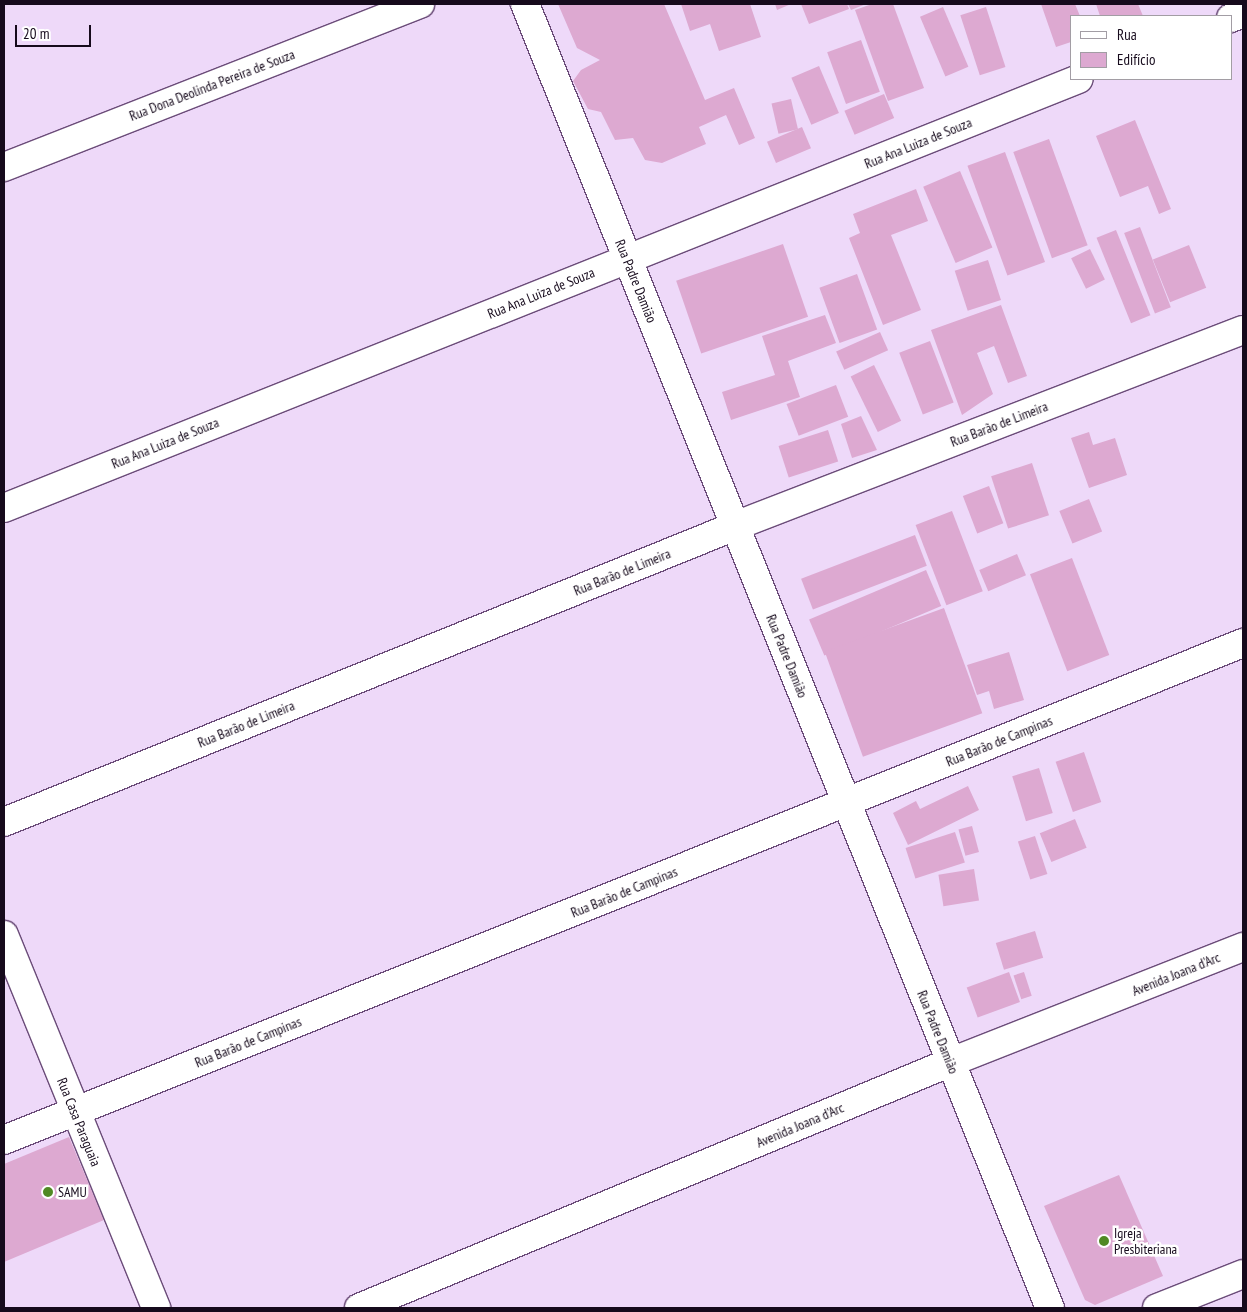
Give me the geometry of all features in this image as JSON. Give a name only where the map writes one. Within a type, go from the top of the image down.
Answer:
[{"type":"street","name":"Rua Dona Deolinda Pereira de Souza","points":[[4,167],[420,4]]},
{"type":"street","name":"Rua Padre Damião","points":[[525,4],[1050,1308]]},
{"type":"street","name":"Rua Ana Luiza de Souza","points":[[4,508],[1076,80]]},
{"type":"street","name":"Rua Barão de Limeira","points":[[4,822],[735,526],[1243,330]]},
{"type":"street","name":"Rua Barão de Campinas","points":[[4,1140],[1243,643]]},
{"type":"street","name":"Rua Casa Paraguaia","points":[[4,935],[156,1308]]},
{"type":"street","name":"Avenida Joana d'Arc","points":[[359,1308],[951,1062],[1243,947]]},
{"type":"street","points":[[1157,1308],[1243,1274]]},
{"type":"building","points":[[558,4],[664,4],[705,100],[734,88],[755,138],[739,145],[726,115],[699,127],[706,144],[662,163],[645,160],[633,138],[615,140],[601,112],[588,109],[573,81],[581,70],[600,60],[577,48]]},
{"type":"building","points":[[681,4],[750,4],[761,37],[719,51],[710,24],[690,31]]},
{"type":"building","points":[[775,4],[791,4],[777,10]]},
{"type":"building","points":[[801,4],[847,4],[849,9],[809,24]]},
{"type":"building","points":[[848,4],[866,4],[851,10]]},
{"type":"building","points":[[872,4],[893,4],[924,88],[888,101],[855,10]]},
{"type":"building","points":[[1041,4],[1075,4],[1080,15],[1070,15],[1070,42],[1056,47]]},
{"type":"building","points":[[1096,4],[1138,4],[1143,15],[1100,15]]},
{"type":"building","points":[[943,7],[968,67],[945,77],[920,17]]},
{"type":"building","points":[[986,7],[1005,67],[980,75],[960,15]]},
{"type":"building","points":[[861,40],[880,92],[846,104],[827,52]]},
{"type":"building","points":[[819,66],[839,113],[811,125],[791,78]]},
{"type":"building","points":[[884,94],[894,118],[855,135],[844,111]]},
{"type":"building","points":[[791,99],[798,129],[778,134],[772,103]]},
{"type":"building","points":[[1135,120],[1171,209],[1159,214],[1148,186],[1120,197],[1096,136]]},
{"type":"building","points":[[802,127],[811,148],[776,163],[767,142]]},
{"type":"building","points":[[1049,139],[1088,245],[1052,258],[1013,152]]},
{"type":"building","points":[[1005,152],[1045,262],[1007,276],[967,166]]},
{"type":"building","points":[[960,171],[992,247],[956,263],[923,187]]},
{"type":"building","points":[[916,189],[928,221],[891,235],[921,310],[883,325],[849,238],[860,233],[853,214]]},
{"type":"building","points":[[1140,227],[1171,307],[1155,313],[1124,233]]},
{"type":"building","points":[[1116,230],[1150,315],[1131,323],[1097,238]]},
{"type":"building","points":[[783,244],[808,317],[701,354],[676,281]]},
{"type":"building","points":[[1189,245],[1206,288],[1170,302],[1153,260]]},
{"type":"building","points":[[1090,249],[1105,280],[1086,289],[1071,258]]},
{"type":"building","points":[[988,260],[1001,300],[968,311],[955,271]]},
{"type":"building","points":[[857,274],[877,329],[840,343],[819,288]]},
{"type":"building","points":[[1001,305],[1027,376],[1008,383],[994,346],[977,353],[993,394],[962,415],[931,330]]},
{"type":"building","points":[[825,315],[836,343],[788,361],[800,397],[731,420],[722,392],[775,375],[762,336]]},
{"type":"building","points":[[880,332],[888,350],[844,370],[836,352]]},
{"type":"building","points":[[930,341],[954,403],[923,414],[899,353]]},
{"type":"building","points":[[874,365],[901,421],[878,432],[851,376]]},
{"type":"building","points":[[836,385],[848,417],[799,436],[787,404]]},
{"type":"building","points":[[861,416],[877,450],[852,458],[841,424]]},
{"type":"building","points":[[828,430],[838,461],[789,477],[779,446]]},
{"type":"building","points":[[1089,432],[1093,445],[1115,438],[1127,475],[1089,488],[1071,438]]},
{"type":"building","points":[[1032,463],[1049,515],[1008,529],[991,476]]},
{"type":"building","points":[[989,486],[1003,523],[977,533],[963,496]]},
{"type":"building","points":[[1089,499],[1102,531],[1072,543],[1059,511]]},
{"type":"building","points":[[952,511],[983,591],[946,605],[916,525]]},
{"type":"building","points":[[915,535],[927,566],[813,610],[801,579]]},
{"type":"building","points":[[1017,554],[1026,575],[988,591],[979,570]]},
{"type":"building","points":[[1072,558],[1109,655],[1067,671],[1030,574]]},
{"type":"building","points":[[926,570],[941,606],[824,656],[809,620]]},
{"type":"building","points":[[944,608],[982,713],[863,757],[825,651]]},
{"type":"building","points":[[1009,652],[1024,700],[994,709],[989,691],[977,695],[967,665]]},
{"type":"building","points":[[1084,752],[1101,802],[1073,812],[1056,762]]},
{"type":"building","points":[[1039,768],[1053,813],[1026,821],[1012,776]]},
{"type":"building","points":[[968,786],[979,810],[908,845],[893,813],[916,801],[920,809]]},
{"type":"building","points":[[1075,819],[1087,848],[1051,862],[1040,833]]},
{"type":"building","points":[[972,826],[979,852],[965,856],[958,830]]},
{"type":"building","points":[[955,832],[965,862],[915,879],[906,848]]},
{"type":"building","points":[[1035,836],[1047,874],[1030,880],[1018,842]]},
{"type":"building","points":[[974,869],[979,901],[943,906],[938,875]]},
{"type":"building","points":[[1035,931],[1043,958],[1004,970],[996,943]]},
{"type":"building","points":[[1009,972],[1020,1002],[978,1017],[967,987]]},
{"type":"building","points":[[1024,972],[1032,996],[1021,999],[1014,975]]},
{"type":"building","name":"SAMU","points":[[69,1137],[104,1220],[4,1262],[4,1164]]},
{"type":"building","name":"Igreja Presbiteriana","points":[[1119,1175],[1163,1276],[1095,1305],[1085,1300],[1044,1206]]},
{"type":"place","name":"SAMU","points":[[48,1192]]},
{"type":"place","name":"Igreja Presbiteriana","points":[[1104,1241]]}]
